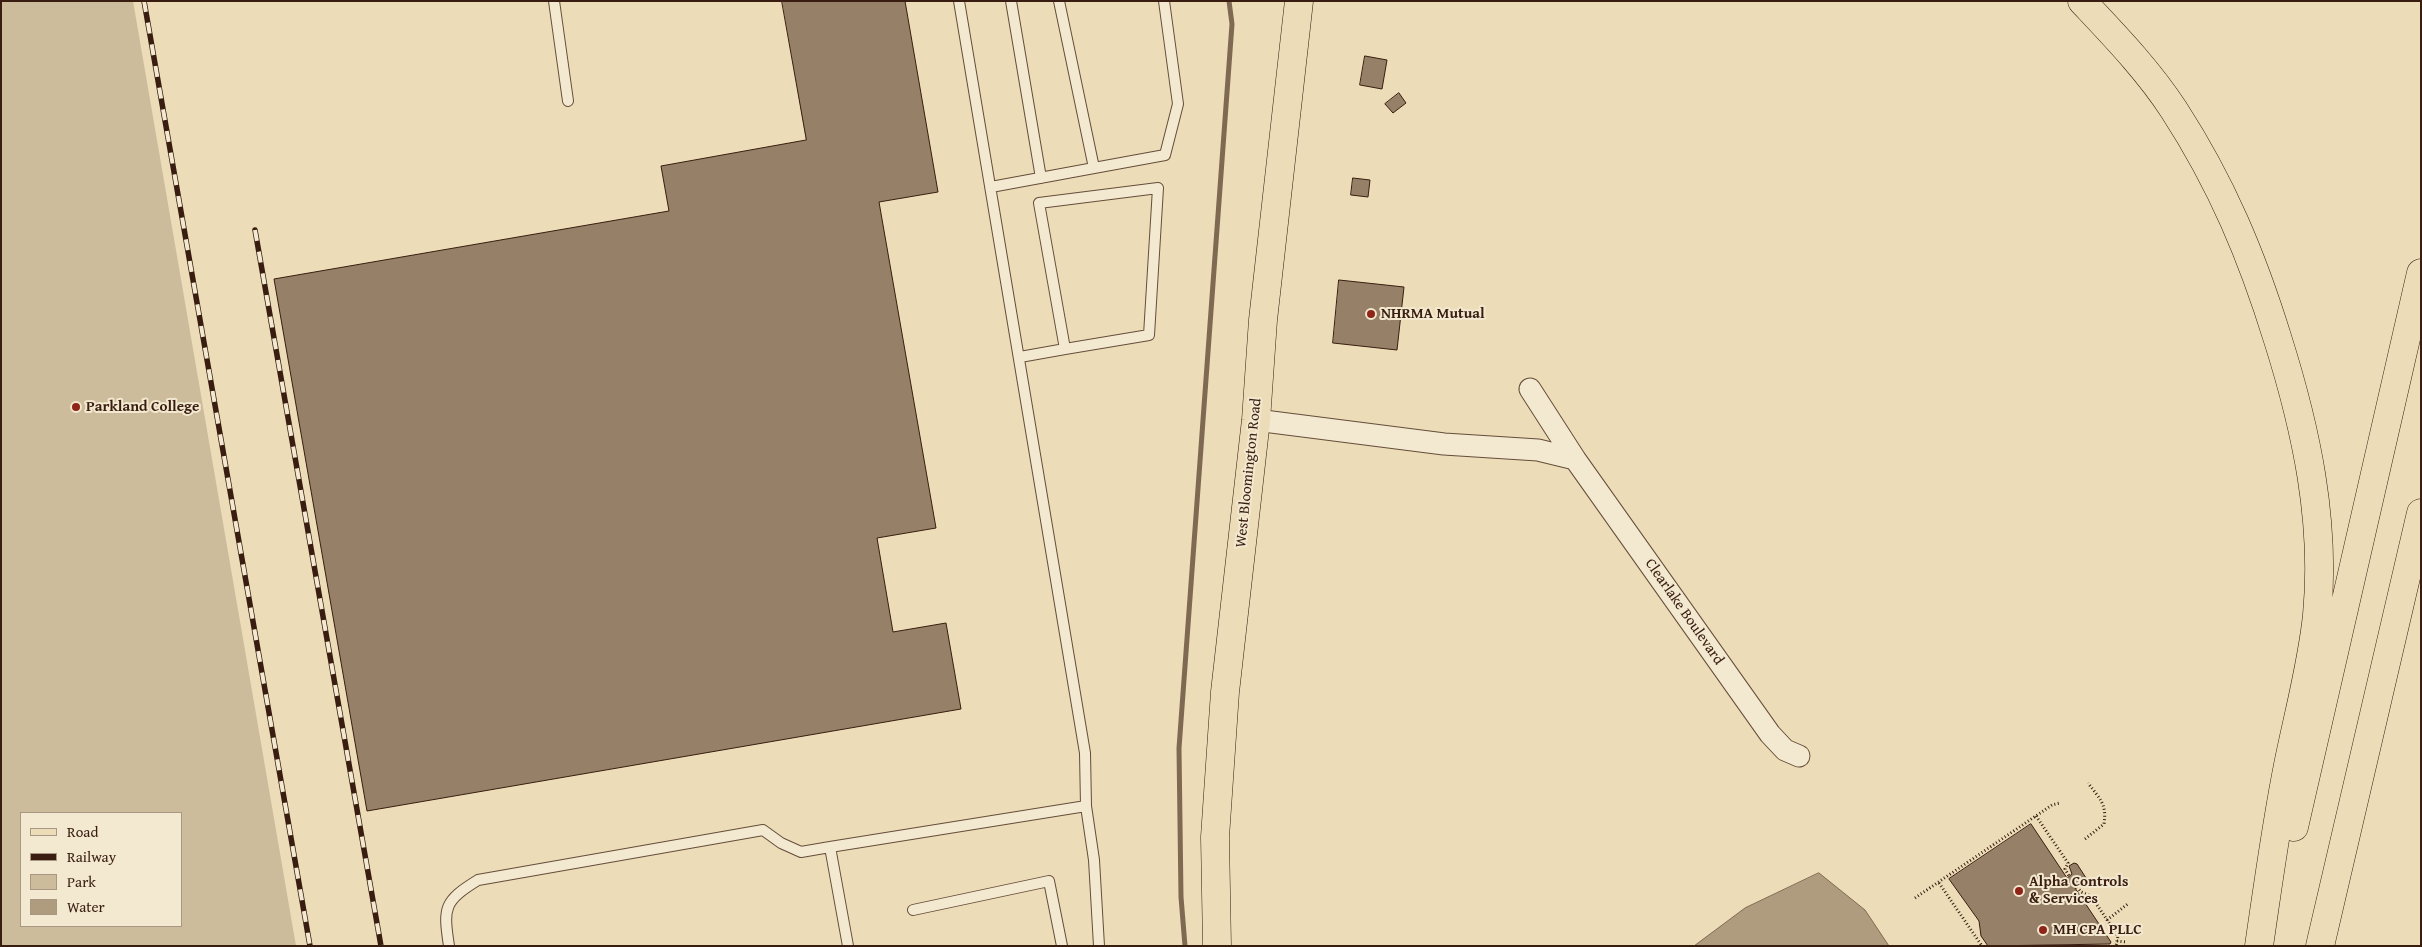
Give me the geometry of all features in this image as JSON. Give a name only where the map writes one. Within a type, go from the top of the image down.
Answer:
[{"type":"main road","name":"West Bloomington Road","points":[[1217,946],[1215,837],[1225,692],[1256,420],[1263,320],[1299,1]]},
{"type":"main road","points":[[2082,1],[2122,43],[2173,108],[2219,185],[2250,254],[2285,362],[2316,498],[2319,568],[2317,616],[2274,842],[2261,946]]},
{"type":"main road","points":[[2261,946],[2293,833],[2421,273]]},
{"type":"main road","points":[[2320,946],[2421,513]]},
{"type":"street","name":"Clearlake Boulevard","points":[[1530,389],[1575,459],[1770,734],[1786,750],[1799,756]]},
{"type":"street","points":[[1256,420],[1444,444],[1538,450],[1575,459]]},
{"type":"lane","points":[[554,1],[568,102]]},
{"type":"lane","points":[[959,1],[1085,754],[1086,806],[1094,860],[1099,946]]},
{"type":"lane","points":[[1010,1],[1041,178]]},
{"type":"lane","points":[[1060,1],[1094,168]]},
{"type":"lane","points":[[991,187],[1165,155],[1178,104],[1164,1]]},
{"type":"lane","points":[[1020,357],[1150,335],[1158,188],[1039,204],[1066,349]]},
{"type":"lane","points":[[449,946],[444,915],[456,894],[478,880],[762,830],[801,852],[1086,806]]},
{"type":"lane","points":[[830,847],[848,946]]},
{"type":"lane","points":[[914,910],[1049,881],[1062,946]]},
{"type":"path","points":[[2085,839],[2104,824],[2106,813],[2105,806],[2088,783]]},
{"type":"path","points":[[1916,898],[2052,805],[2060,803]]},
{"type":"path","points":[[2036,816],[2068,863],[2065,870],[2070,876]]},
{"type":"path","points":[[1939,883],[1981,946],[1986,942]]},
{"type":"path","points":[[2077,887],[2081,892],[2092,896],[2118,936],[2116,946]]},
{"type":"path","points":[[2107,920],[2129,903]]},
{"type":"path","points":[[2117,941],[2126,942]]},
{"type":"green space","name":"Parkland College","points":[[1,1],[133,1],[296,946],[1,946]]},
{"type":"water","points":[[1819,873],[1865,910],[1889,946],[1694,946],[1745,908]]},
{"type":"building","points":[[782,1],[905,1],[938,192],[879,202],[936,528],[877,538],[893,632],[946,623],[961,709],[367,811],[274,279],[669,211],[661,166],[806,140]]},
{"type":"building","points":[[1365,56],[1387,60],[1382,89],[1360,85]]},
{"type":"building","points":[[1399,93],[1406,103],[1393,113],[1385,104]]},
{"type":"building","points":[[1353,178],[1370,180],[1368,197],[1351,195]]},
{"type":"building","points":[[1339,280],[1404,287],[1397,350],[1333,343]]},
{"type":"building","points":[[2031,824],[2067,878],[2072,874],[2069,866],[2074,863],[2077,864],[2088,881],[2075,888],[2111,942],[2110,944],[1988,946],[1981,936],[1979,921],[1949,879]]},
{"type":"waterway","points":[[1185,946],[1181,897],[1179,748],[1232,24],[1229,1]]},
{"type":"railway","points":[[144,1],[310,946]]},
{"type":"railway","points":[[255,230],[381,946]]},
{"type":"place","name":"NHRMA Mutual","points":[[1371,314]]},
{"type":"place","name":"Parkland College","points":[[76,407]]},
{"type":"place","name":"Alpha Controls & Services","points":[[2019,891]]},
{"type":"place","name":"MH CPA PLLC","points":[[2043,930]]}]
